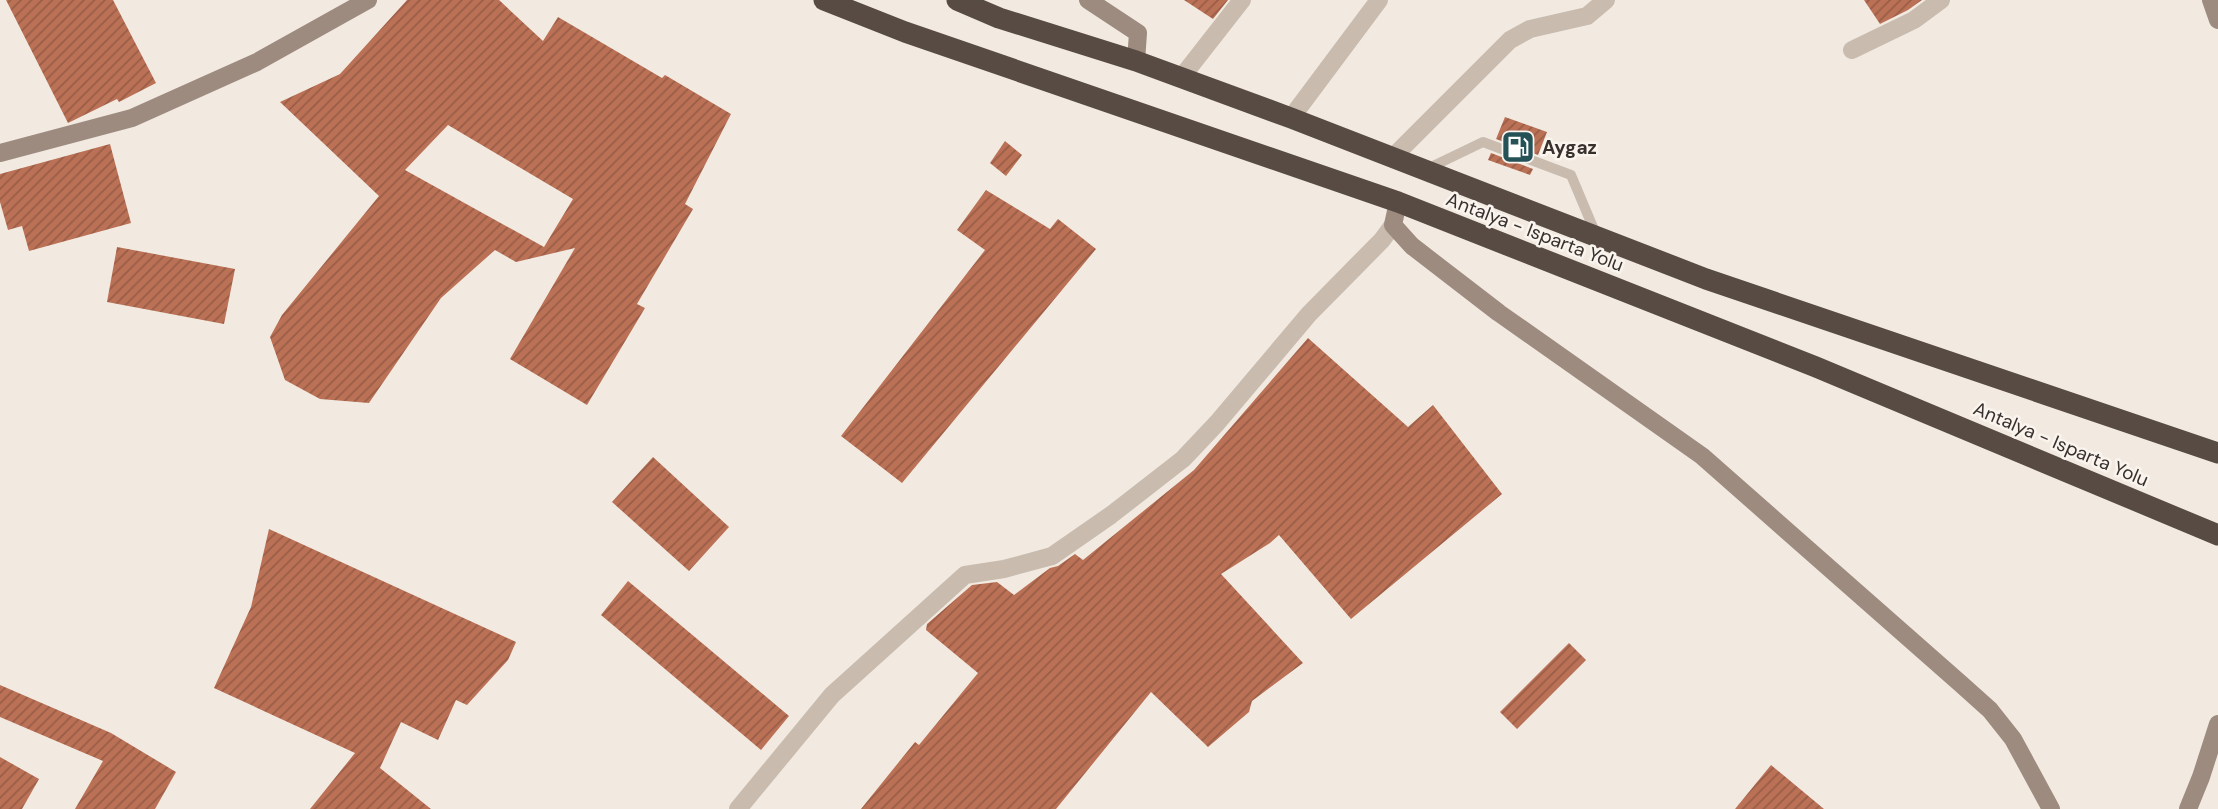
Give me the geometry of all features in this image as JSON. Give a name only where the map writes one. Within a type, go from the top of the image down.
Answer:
[{"type":"highway","name":"Antalya - Isparta Yolu","points":[[824,0],[905,32],[1398,202],[1816,366],[2218,535]]},
{"type":"highway","name":"Antalya - Isparta Yolu","points":[[957,0],[999,18],[1136,61],[1291,118],[1706,279],[2218,453]]},
{"type":"street","points":[[0,153],[132,118],[257,62],[368,0]]},
{"type":"street","points":[[1088,0],[1138,33],[1136,61]]},
{"type":"street","points":[[1181,78],[1242,0]]},
{"type":"street","points":[[1291,118],[1379,0]]},
{"type":"street","points":[[1393,157],[1510,40],[1530,29],[1587,16],[1606,0]]},
{"type":"street","points":[[1852,50],[1914,20],[1941,0]]},
{"type":"street","points":[[2211,0],[2218,20]]},
{"type":"street","points":[[738,809],[832,695],[965,575],[1004,569],[1052,556],[1111,515],[1182,459],[1217,423],[1309,314],[1382,240],[1394,225],[1398,202]]},
{"type":"street","points":[[1394,225],[1412,246],[1499,313],[1703,456],[1961,684],[1990,710],[2013,739],[2051,809]]},
{"type":"street","points":[[2188,809],[2218,724]]},
{"type":"street","points":[[2197,809],[2201,777]]},
{"type":"lane","points":[[1426,170],[1483,142],[1570,175],[1596,236]]},
{"type":"building","points":[[6,0],[113,0],[156,83],[68,123]]},
{"type":"building","points":[[407,0],[499,0],[543,41],[558,17],[662,78],[665,75],[731,114],[685,204],[693,209],[637,304],[645,308],[587,405],[510,359],[575,248],[516,262],[495,250],[441,298],[369,403],[320,399],[285,380],[270,337],[282,315],[379,196],[280,102],[340,74]],"holes":[[[448,125],[573,199],[544,247],[405,170]]]},
{"type":"building","points":[[1184,0],[1228,0],[1213,19]]},
{"type":"building","points":[[1864,0],[1922,0],[1880,24]]},
{"type":"building","points":[[1505,117],[1547,132],[1538,155],[1496,139]]},
{"type":"building","points":[[1005,141],[1022,155],[1006,176],[990,163]]},
{"type":"building","points":[[110,144],[131,223],[29,251],[22,226],[8,230],[0,202],[0,174]]},
{"type":"building","points":[[1491,153],[1533,169],[1530,175],[1488,160]]},
{"type":"building","points":[[986,190],[1050,229],[1058,219],[1096,249],[902,483],[841,436],[985,250],[957,230]]},
{"type":"building","points":[[117,247],[235,269],[224,324],[107,302]]},
{"type":"building","points":[[1308,338],[1408,427],[1433,405],[1502,494],[1351,619],[1279,535],[1221,574],[1303,663],[1252,701],[1249,712],[1208,747],[1151,692],[1056,809],[861,809],[915,742],[919,745],[978,673],[926,630],[927,624],[972,585],[997,582],[1014,595],[1050,568],[1058,566],[1075,554],[1083,560],[1194,470]]},
{"type":"building","points":[[653,457],[729,527],[689,571],[612,502]]},
{"type":"building","points":[[269,529],[516,642],[508,660],[467,705],[456,700],[438,740],[401,722],[380,768],[431,809],[310,809],[355,753],[214,688],[251,607]]},
{"type":"building","points":[[628,581],[789,716],[761,750],[601,615]]},
{"type":"building","points":[[1569,643],[1586,660],[1517,729],[1500,712]]},
{"type":"building","points":[[0,685],[111,733],[176,772],[155,809],[75,809],[103,761],[0,717]]},
{"type":"building","points":[[0,757],[39,779],[22,809],[0,809]]},
{"type":"building","points":[[1771,765],[1824,809],[1735,809]]},
{"type":"place","name":"Aygaz","points":[[1518,147]]}]
